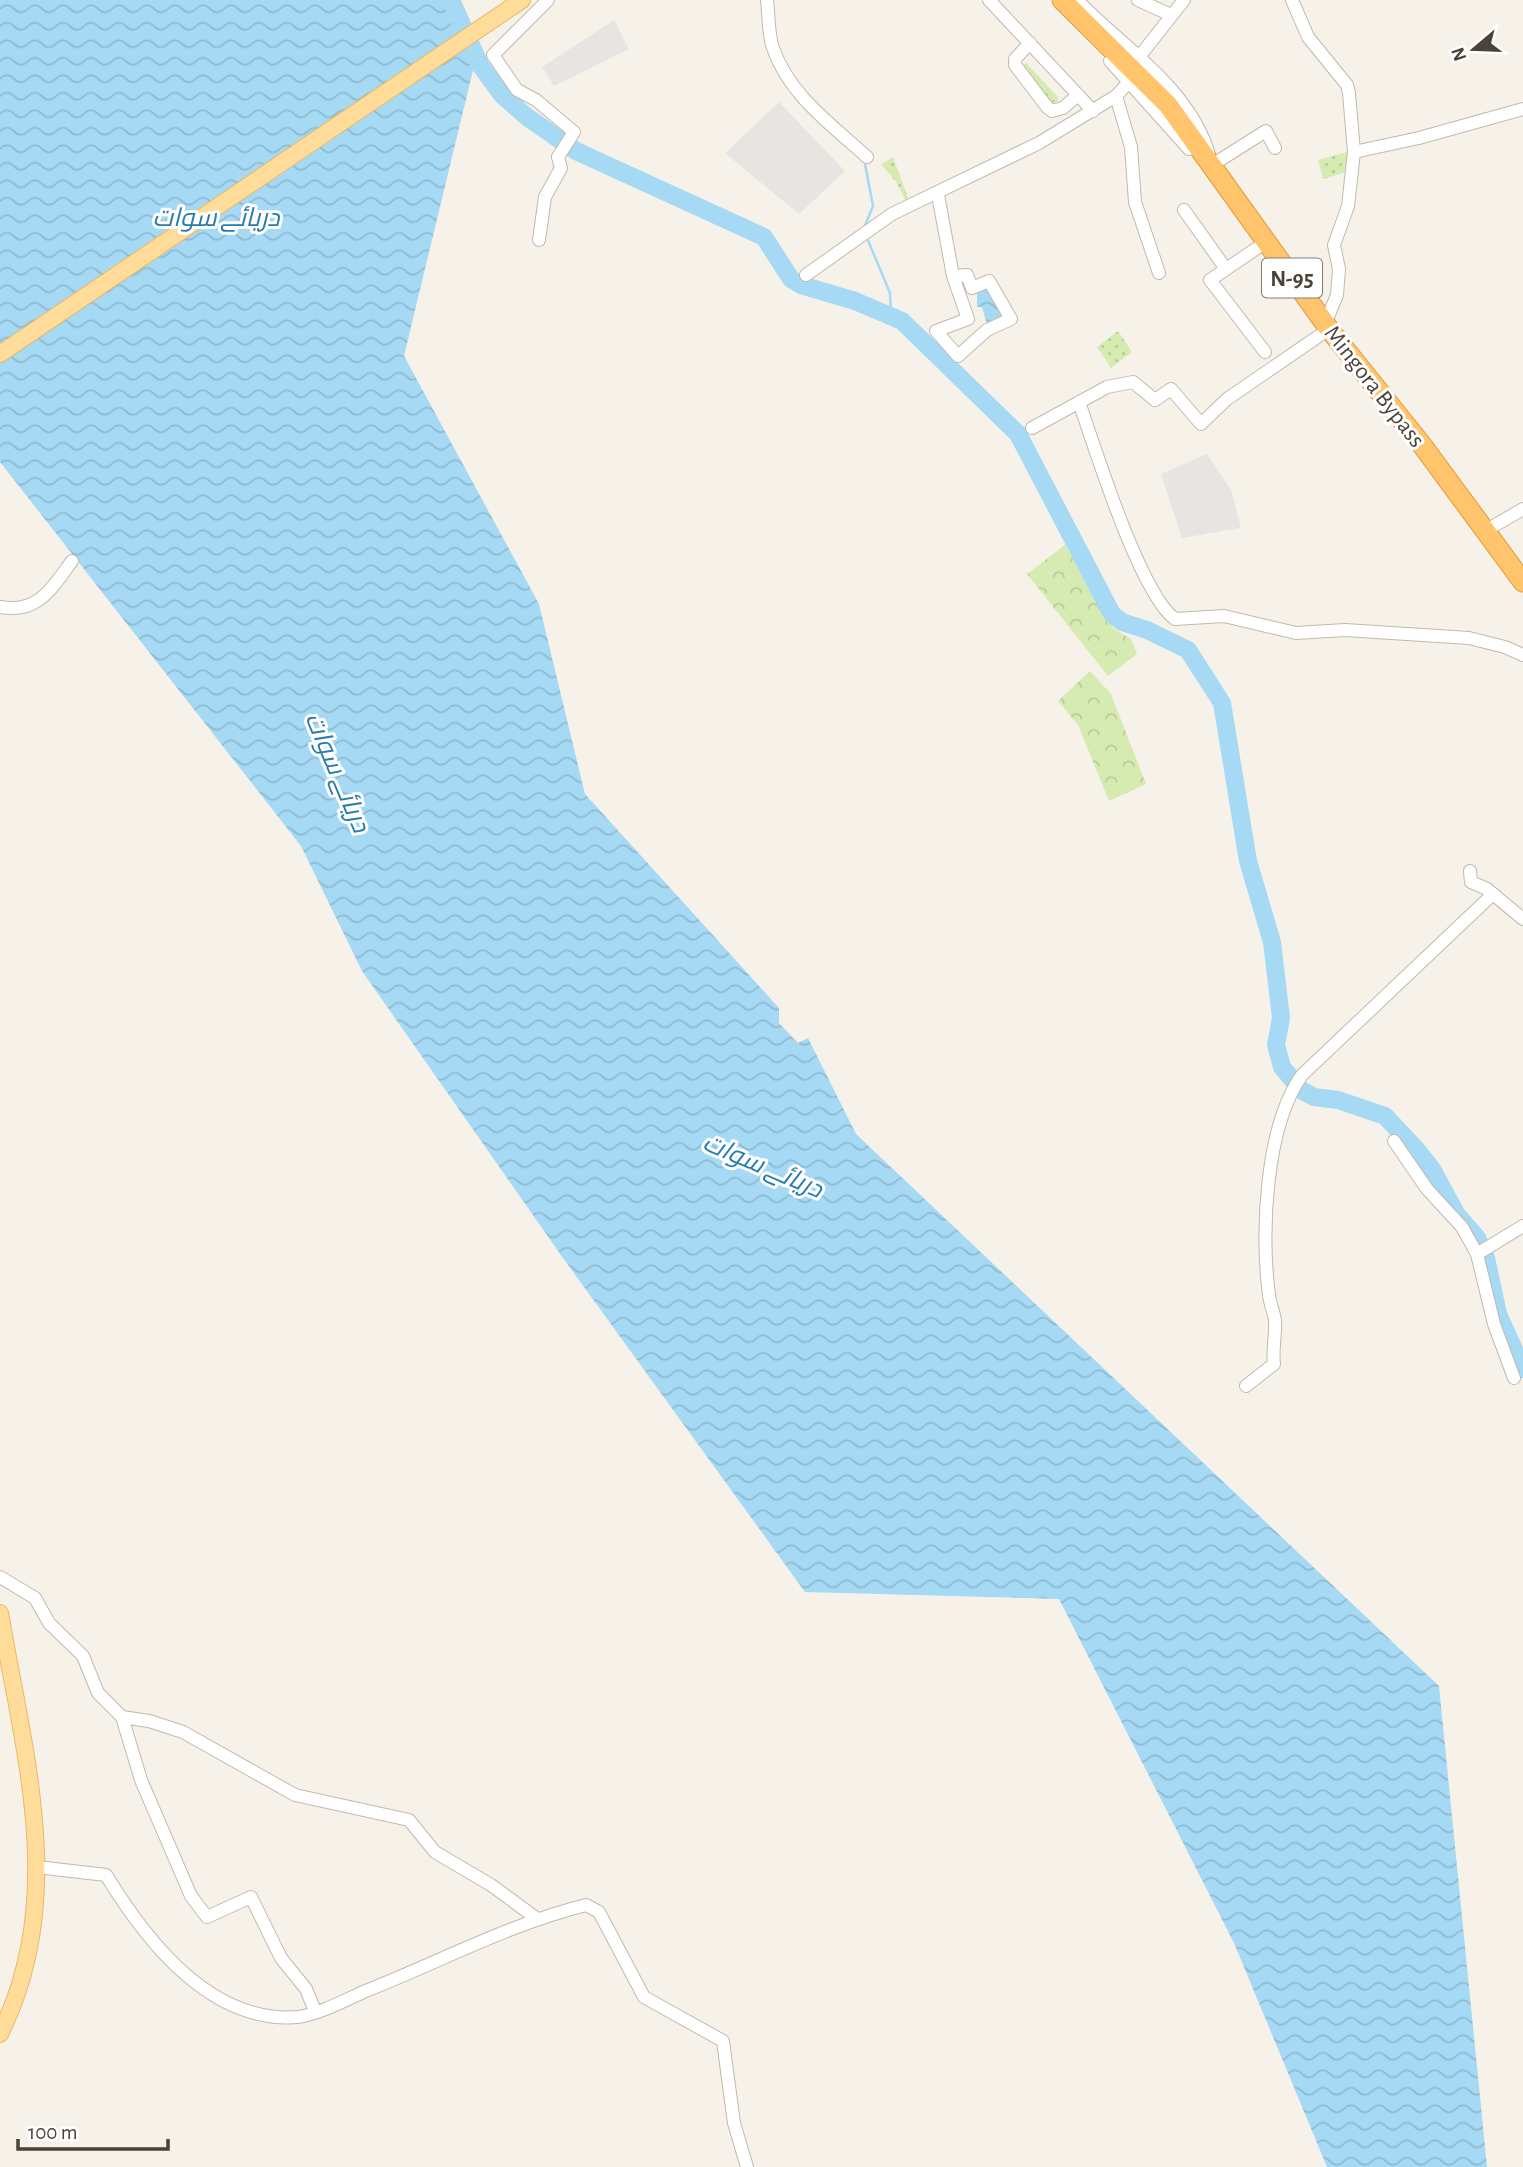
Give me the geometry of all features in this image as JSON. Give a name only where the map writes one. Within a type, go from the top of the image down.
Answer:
[{"type":"highway","name":"Mingora Bypass","points":[[1062,0],[1168,105],[1327,327],[1423,445],[1523,582]]},
{"type":"main road","points":[[0,355],[522,0]]},
{"type":"main road","points":[[0,1614],[35,1819],[37,1867],[37,1914],[31,1946],[0,2034]]},
{"type":"street","points":[[539,240],[545,197],[561,168],[558,157],[574,132],[537,100],[517,90],[493,55],[548,0]]},
{"type":"street","points":[[767,0],[772,47],[786,77],[802,98],[867,158]]},
{"type":"street","points":[[989,0],[1093,111]]},
{"type":"street","points":[[1052,0],[1130,81],[1188,148],[1212,165]]},
{"type":"street","points":[[1077,0],[1161,79],[1204,138],[1212,165]]},
{"type":"street","points":[[1138,0],[1171,15]]},
{"type":"street","points":[[1139,57],[1184,0]]},
{"type":"street","points":[[1032,428],[1107,387],[1133,382],[1155,400],[1171,389],[1200,424],[1227,400],[1327,327],[1337,295],[1339,269],[1334,244],[1348,206],[1354,152],[1347,85],[1308,37],[1292,0]]},
{"type":"street","points":[[1030,43],[1015,58],[1015,65],[1048,107],[1052,111],[1063,108],[1078,95]]},
{"type":"street","points":[[806,275],[892,214],[937,195],[1039,143],[1116,96],[1130,81]]},
{"type":"street","points":[[1116,96],[1131,147],[1135,202],[1159,273]]},
{"type":"street","points":[[1354,152],[1419,138],[1523,109]]},
{"type":"street","points":[[1212,165],[1266,131],[1275,148]]},
{"type":"street","points":[[937,195],[953,276],[968,319],[936,331],[958,356],[987,330],[1012,318],[989,281],[972,288],[967,275],[953,276]]},
{"type":"street","points":[[1184,210],[1226,268]]},
{"type":"street","points":[[1265,352],[1210,280],[1266,242]]},
{"type":"street","points":[[1079,402],[1133,550],[1153,593],[1175,619],[1224,616],[1296,633],[1345,630],[1469,638],[1505,647],[1523,655]]},
{"type":"street","points":[[1485,531],[1523,509]]},
{"type":"street","points":[[0,607],[12,609],[36,604],[72,561]]},
{"type":"street","points":[[1470,871],[1471,881],[1493,894],[1523,919]]},
{"type":"street","points":[[1246,1386],[1274,1364],[1275,1322],[1269,1297],[1265,1244],[1273,1156],[1289,1092],[1302,1075],[1493,894]]},
{"type":"street","points":[[1394,1141],[1427,1189],[1462,1227],[1477,1254],[1494,1324],[1514,1378]]},
{"type":"street","points":[[1477,1254],[1491,1248],[1523,1226]]},
{"type":"street","points":[[0,1577],[35,1598],[49,1623],[83,1656],[98,1693],[122,1717],[141,1780],[191,1896],[207,1917],[251,1897],[281,1958],[306,1989],[314,2011]]},
{"type":"street","points":[[122,1717],[149,1721],[183,1732],[295,1795],[334,1801],[409,1820],[435,1852],[491,1885],[536,1918]]},
{"type":"street","points":[[37,1867],[106,1875],[156,1944],[195,1984],[246,2012],[299,2017],[432,1965],[536,1918],[586,1905],[599,1912],[644,1997],[723,2041],[732,2111],[747,2167]]},
{"type":"green space","points":[[1026,63],[1058,97],[1058,101],[1051,103],[1022,66]]},
{"type":"green space","points":[[1347,152],[1346,172],[1323,179],[1318,160]]},
{"type":"green space","points":[[893,157],[910,203],[907,204],[897,183],[881,164]]},
{"type":"green space","points":[[1118,331],[1132,352],[1111,368],[1097,347]]},
{"type":"green space","points":[[1065,545],[1113,628],[1131,639],[1137,654],[1108,676],[1027,574]]},
{"type":"green space","points":[[1090,671],[1111,694],[1146,784],[1109,801],[1078,725],[1058,701]]},
{"type":"shaded area","points":[[614,20],[629,49],[554,86],[542,67]]},
{"type":"shaded area","points":[[779,102],[845,171],[799,214],[725,153]]},
{"type":"shaded area","points":[[1207,454],[1231,490],[1241,528],[1182,538],[1161,474]]},
{"type":"water","name":"دریائے سوات","points":[[0,0],[453,0],[474,66],[404,356],[539,604],[585,794],[779,1008],[779,1023],[798,1043],[808,1038],[856,1134],[1439,1686],[1487,2167],[1327,2167],[1234,1943],[1059,1599],[805,1592],[563,1258],[362,971],[301,846],[0,462]]},
{"type":"water","points":[[989,284],[1003,319],[987,325],[982,307],[977,307],[977,288]]},
{"type":"waterway","points":[[451,0],[480,65],[502,95],[527,117],[576,151],[764,237],[791,279],[801,285],[855,301],[902,321],[1018,434],[1112,614],[1122,622],[1147,630],[1188,650],[1222,703],[1248,861],[1272,942],[1281,1018],[1276,1045],[1282,1067],[1301,1090],[1314,1097],[1338,1100],[1385,1116],[1417,1150],[1432,1169],[1457,1215],[1477,1238],[1486,1258],[1498,1314],[1523,1369]]},
{"type":"waterway","points":[[864,228],[873,206],[865,164]]},
{"type":"waterway","points":[[867,238],[890,293],[891,316]]}]
